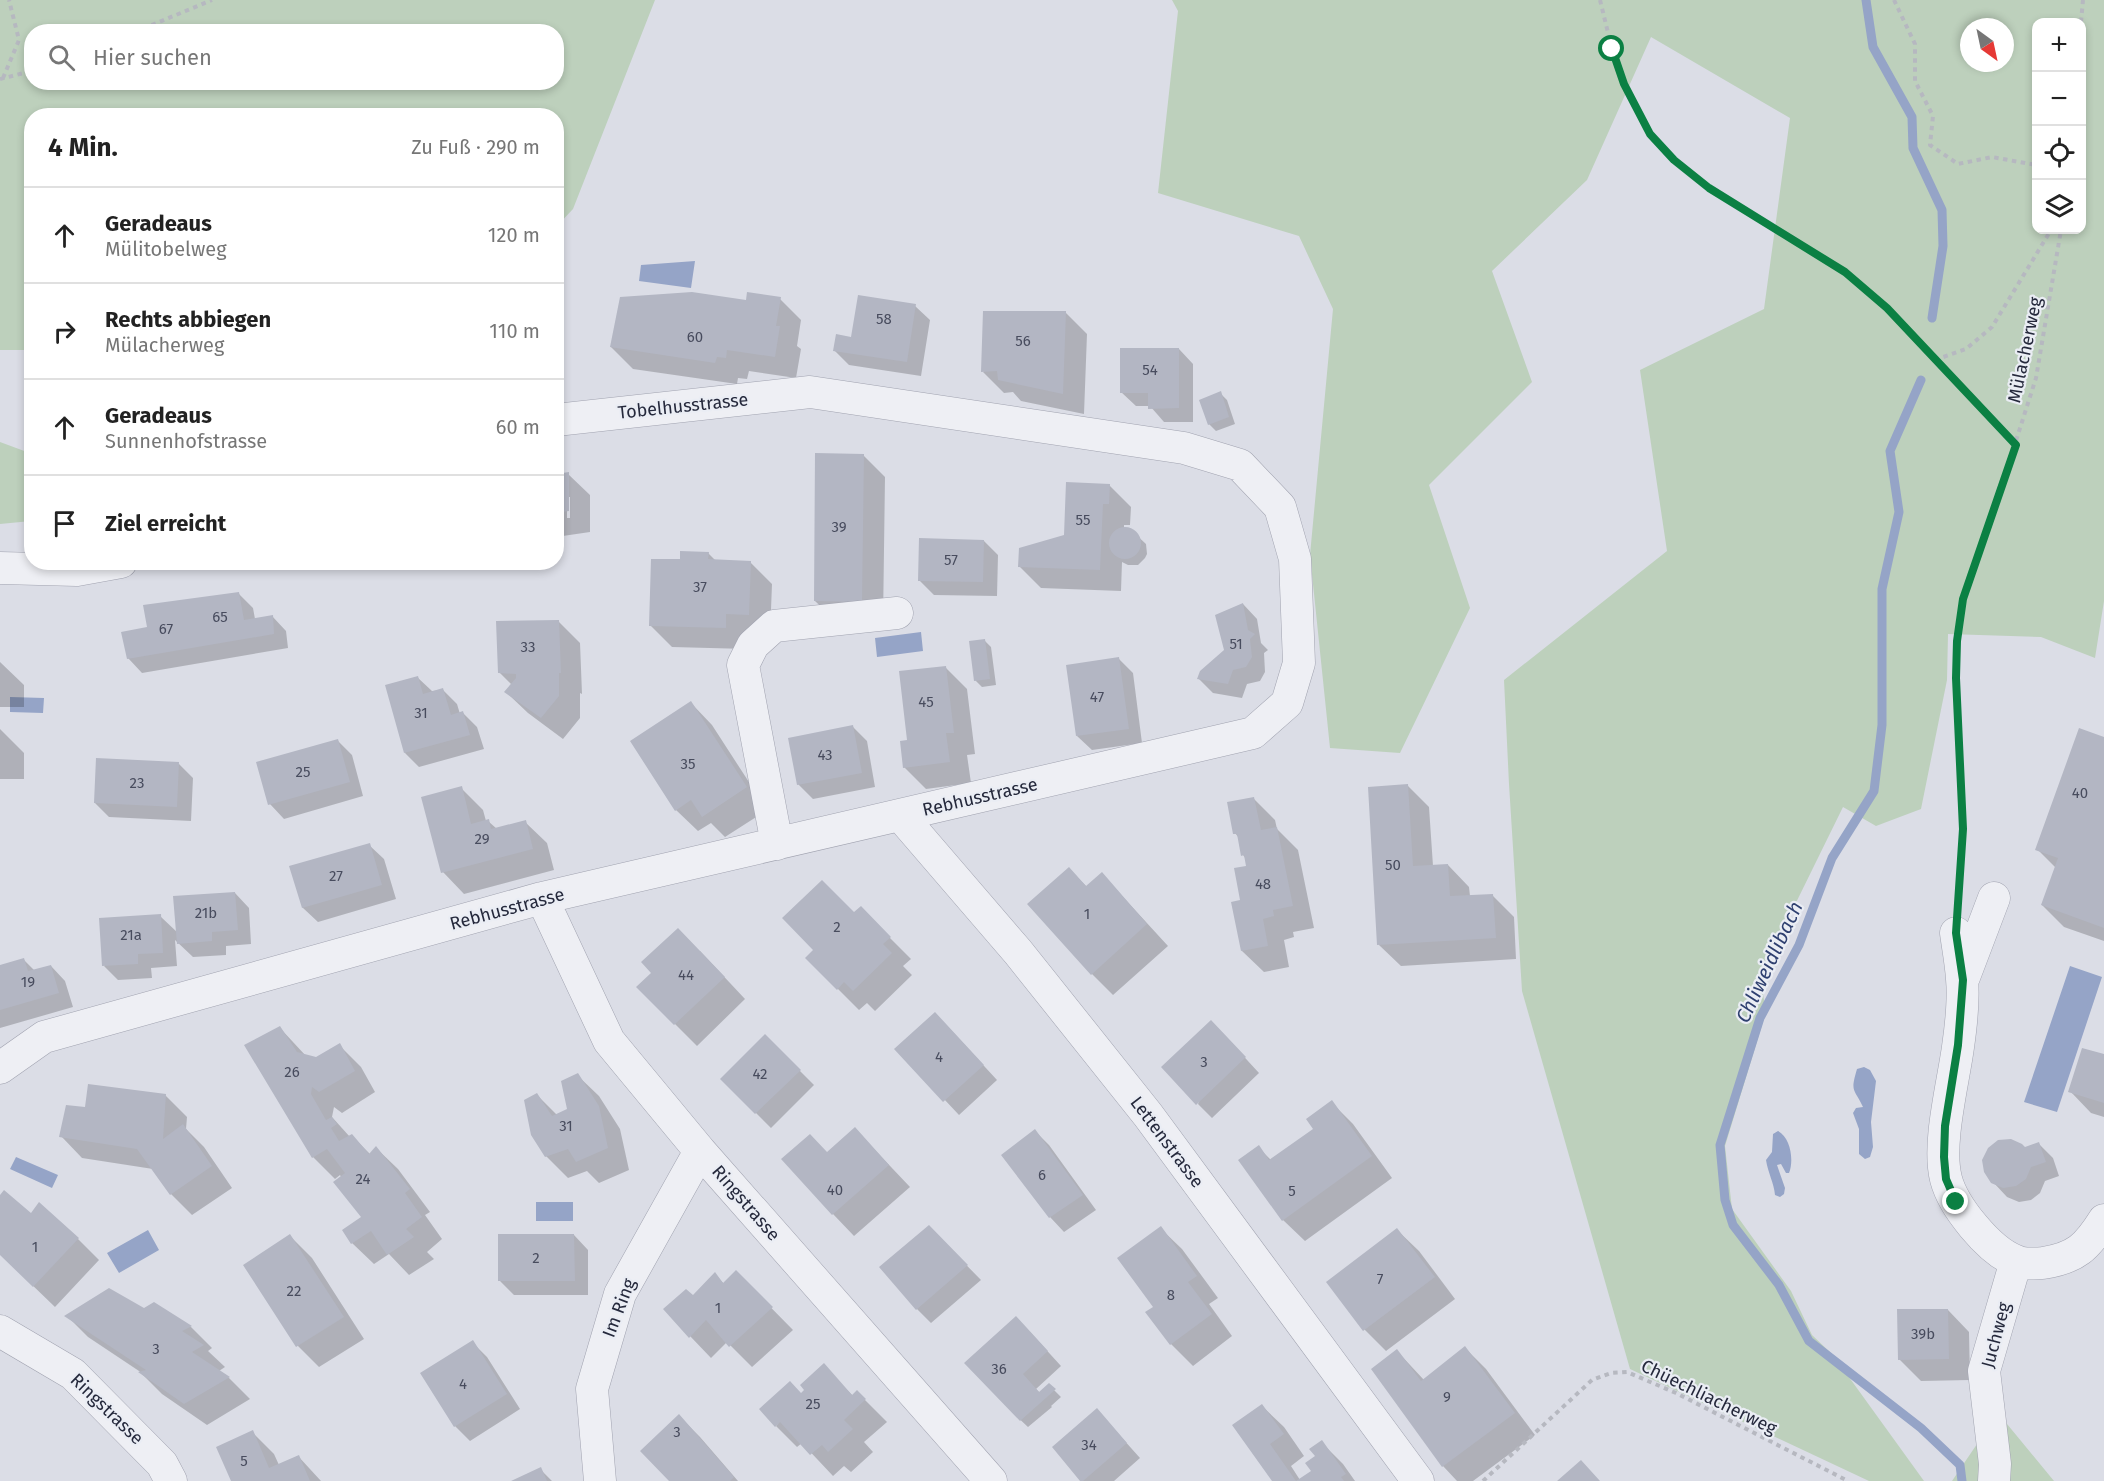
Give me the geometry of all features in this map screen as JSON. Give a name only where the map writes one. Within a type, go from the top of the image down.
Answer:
[{"type":"street","name":"Tobelhusstrasse","points":[[564,419],[810,392]]},
{"type":"street","name":"Rebhusstrasse","points":[[0,1068],[44,1037],[542,898],[1254,733],[1287,703],[1299,663],[1295,559],[1280,507],[1240,465],[1184,448],[810,392]]},
{"type":"street","points":[[0,568],[24,569]]},
{"type":"street","points":[[777,844],[743,665],[753,645],[774,626],[897,613]]},
{"type":"street","name":"Lettenstrasse","points":[[901,816],[1018,952],[1148,1115],[1418,1481]]},
{"type":"street","name":"Ringstrasse","points":[[542,898],[609,1041],[700,1151],[991,1481]]},
{"type":"street","points":[[1963,980],[1994,898]]},
{"type":"street","points":[[1956,933],[1963,980],[1958,1045],[1945,1126],[1946,1179],[1956,1202],[1979,1233],[2016,1262],[2041,1263],[2066,1257],[2084,1248],[2104,1221]]},
{"type":"street","name":"Im Ring","points":[[600,1481],[592,1389],[620,1293],[700,1151]]},
{"type":"street","name":"Juchweg","points":[[1994,1481],[1995,1464],[1984,1371],[2016,1262]]},
{"type":"street","name":"Ringstrasse","points":[[0,1331],[73,1374],[162,1464],[171,1481]]},
{"type":"path","points":[[1,78],[19,40],[9,0]]},
{"type":"path","points":[[154,24],[212,0]]},
{"type":"path","points":[[1600,0],[1612,49],[1624,84],[1650,134],[1674,160],[1709,188],[1845,272],[1887,308],[2016,445]]},
{"type":"path","points":[[1894,0],[1915,44],[1915,81],[1933,116],[1930,145],[1958,164],[1992,157],[2032,164]]},
{"type":"path","points":[[2081,18],[2083,0]]},
{"type":"path","points":[[1,78],[24,73]]},
{"type":"path","points":[[1935,360],[1966,349],[1992,327],[2049,234]]},
{"type":"path","name":"Mülacherweg","points":[[1956,933],[1963,829],[1956,678],[1957,641],[1963,599],[2016,445],[2036,378],[2060,234]]},
{"type":"path","name":"Chüechliacherweg","points":[[1483,1481],[1592,1380],[1611,1373],[1627,1372],[1676,1393],[1848,1481]]},
{"type":"green space","points":[[0,0],[655,0],[573,209],[564,219],[564,108],[24,108],[24,350],[0,350]]},
{"type":"green space","points":[[1172,0],[2104,0],[2104,601],[2095,658],[2041,637],[1948,634],[1947,680],[1921,809],[1876,826],[1843,807],[1760,976],[1766,1012],[1725,1146],[1732,1209],[1791,1291],[1812,1335],[1833,1355],[1924,1481],[1869,1481],[1630,1369],[1522,991],[1504,680],[1667,551],[1640,370],[1764,309],[1790,118],[1651,37],[1587,180],[1492,271],[1532,382],[1429,485],[1470,608],[1400,753],[1330,748],[1310,555],[1333,309],[1299,236],[1158,193],[1178,11]]},
{"type":"green space","points":[[0,442],[24,451],[24,522],[0,524]]},
{"type":"green space","points":[[1998,1413],[2054,1481],[1952,1481]]},
{"type":"water","points":[[695,261],[691,288],[639,281],[641,265]]},
{"type":"water","points":[[921,632],[923,651],[877,657],[875,638]]},
{"type":"water","points":[[10,697],[44,698],[43,713],[10,712]]},
{"type":"water","points":[[2070,966],[2102,977],[2057,1112],[2024,1102]]},
{"type":"water","points":[[1864,1067],[1870,1070],[1876,1081],[1871,1122],[1873,1147],[1870,1157],[1865,1159],[1859,1154],[1859,1129],[1853,1113],[1856,1108],[1863,1107],[1853,1087],[1857,1069]]},
{"type":"water","points":[[1778,1131],[1789,1144],[1791,1156],[1789,1173],[1786,1173],[1781,1164],[1777,1165],[1785,1188],[1784,1194],[1780,1197],[1775,1195],[1766,1160],[1772,1152],[1773,1134]]},
{"type":"water","points":[[16,1157],[58,1175],[52,1188],[10,1169]]},
{"type":"water","points":[[536,1202],[573,1202],[573,1221],[536,1221]]},
{"type":"water","points":[[148,1230],[159,1250],[119,1273],[107,1253]]},
{"type":"building","points":[[692,292],[746,300],[747,292],[781,297],[776,326],[780,326],[775,357],[727,350],[726,358],[717,357],[715,363],[610,347],[620,297]]},
{"type":"building","points":[[858,295],[916,304],[907,362],[833,351],[836,334],[851,337]]},
{"type":"building","points":[[983,311],[1066,311],[1063,394],[998,380],[997,371],[981,372]]},
{"type":"building","points":[[1120,348],[1179,348],[1179,408],[1148,409],[1148,393],[1120,393]]},
{"type":"building","points":[[1221,391],[1229,417],[1208,425],[1199,400]]},
{"type":"building","points":[[815,453],[864,454],[862,602],[814,601]]},
{"type":"building","points":[[569,472],[569,511],[564,512],[564,473]]},
{"type":"building","points":[[1066,482],[1110,484],[1109,504],[1103,504],[1100,570],[1018,567],[1019,548],[1064,535]]},
{"type":"building","points":[[1125,527],[1137,531],[1141,543],[1137,555],[1125,559],[1113,555],[1109,543],[1113,531]]},
{"type":"building","points":[[919,538],[984,540],[983,582],[918,581]]},
{"type":"building","points":[[680,551],[709,552],[708,559],[751,561],[749,615],[726,614],[726,628],[649,626],[651,559],[680,559]]},
{"type":"building","points":[[239,592],[244,620],[273,615],[274,634],[127,659],[121,632],[147,627],[143,605]]},
{"type":"building","points":[[1243,603],[1248,630],[1255,634],[1250,639],[1252,657],[1246,667],[1233,670],[1228,684],[1197,679],[1200,671],[1224,650],[1215,615]]},
{"type":"building","points":[[559,620],[561,673],[559,673],[559,696],[541,718],[504,692],[516,678],[516,674],[498,673],[496,621]]},
{"type":"building","points":[[985,639],[990,679],[974,681],[969,641]]},
{"type":"building","points":[[1119,657],[1129,729],[1076,736],[1066,665]]},
{"type":"building","points":[[946,666],[954,733],[946,733],[950,762],[903,768],[900,741],[907,740],[899,671]]},
{"type":"building","points":[[418,676],[423,694],[443,688],[451,715],[463,711],[470,735],[404,753],[385,685]]},
{"type":"building","points":[[691,701],[747,787],[702,817],[691,800],[675,811],[630,741]]},
{"type":"building","points":[[853,725],[862,773],[797,785],[788,738]]},
{"type":"building","points":[[2079,728],[2104,737],[2104,928],[2041,905],[2058,858],[2035,850]]},
{"type":"building","points":[[338,739],[350,782],[268,805],[256,762]]},
{"type":"building","points":[[96,758],[179,762],[177,807],[94,803]]},
{"type":"building","points":[[1408,784],[1413,866],[1448,864],[1450,896],[1493,894],[1496,938],[1377,945],[1368,787]]},
{"type":"building","points":[[462,786],[471,824],[489,819],[491,829],[526,820],[533,849],[441,873],[421,797]]},
{"type":"building","points":[[1254,797],[1261,830],[1277,827],[1293,906],[1273,910],[1274,916],[1263,919],[1268,946],[1241,951],[1231,902],[1240,900],[1234,868],[1246,866],[1244,855],[1241,856],[1237,834],[1233,834],[1227,802]]},
{"type":"building","points":[[370,843],[382,885],[302,908],[289,866]]},
{"type":"building","points":[[1069,867],[1086,886],[1102,872],[1147,924],[1091,975],[1027,904]]},
{"type":"building","points":[[822,880],[854,912],[861,906],[891,937],[883,944],[892,953],[853,991],[844,982],[837,990],[805,958],[813,950],[782,918]]},
{"type":"building","points":[[235,892],[238,930],[212,932],[212,941],[177,944],[173,896]]},
{"type":"building","points":[[161,914],[163,953],[138,954],[138,964],[102,966],[99,918]]},
{"type":"building","points":[[678,928],[725,977],[674,1025],[636,987],[651,973],[641,962]]},
{"type":"building","points":[[24,958],[28,971],[51,965],[59,993],[0,1010],[0,965]]},
{"type":"building","points":[[935,1012],[984,1065],[943,1102],[894,1049]]},
{"type":"building","points":[[1211,1020],[1246,1057],[1196,1105],[1161,1067]]},
{"type":"building","points":[[280,1026],[297,1052],[316,1057],[340,1043],[355,1071],[319,1092],[312,1087],[311,1094],[326,1120],[332,1117],[337,1124],[331,1128],[339,1141],[352,1134],[369,1154],[376,1146],[410,1189],[405,1193],[422,1217],[406,1229],[414,1237],[387,1255],[371,1231],[351,1244],[342,1230],[361,1217],[333,1182],[345,1173],[327,1149],[312,1158],[244,1045]]},
{"type":"building","points":[[765,1034],[801,1070],[755,1114],[720,1079]]},
{"type":"building","points":[[2082,1048],[2104,1054],[2104,1103],[2068,1092]]},
{"type":"building","points":[[578,1073],[599,1106],[608,1148],[576,1162],[568,1149],[545,1157],[531,1135],[524,1100],[537,1093],[552,1116],[567,1109],[561,1081]]},
{"type":"building","points":[[88,1084],[166,1094],[163,1139],[183,1124],[212,1166],[170,1195],[137,1149],[59,1137],[66,1105],[85,1107]]},
{"type":"building","points":[[1332,1100],[1372,1156],[1282,1221],[1238,1160],[1259,1145],[1269,1160],[1313,1129],[1306,1119]]},
{"type":"building","points":[[855,1127],[889,1165],[832,1215],[781,1159],[810,1134],[827,1152]]},
{"type":"building","points":[[1035,1129],[1083,1195],[1049,1218],[1001,1155]]},
{"type":"building","points":[[2011,1139],[2025,1147],[2039,1142],[2046,1162],[2031,1167],[2026,1179],[2016,1186],[2003,1188],[1991,1183],[1984,1172],[1982,1160],[1988,1148],[1998,1140]]},
{"type":"building","points":[[4,1190],[31,1213],[39,1202],[79,1238],[33,1287],[0,1255],[0,1195]]},
{"type":"building","points":[[929,1225],[968,1265],[916,1310],[879,1267]]},
{"type":"building","points":[[1161,1226],[1197,1276],[1188,1282],[1212,1314],[1170,1345],[1145,1312],[1153,1307],[1117,1258]]},
{"type":"building","points":[[1397,1228],[1435,1277],[1363,1331],[1326,1282]]},
{"type":"building","points":[[290,1234],[344,1317],[296,1347],[243,1265]]},
{"type":"building","points":[[498,1234],[574,1234],[575,1281],[498,1281]]},
{"type":"building","points":[[736,1270],[773,1307],[729,1347],[706,1320],[689,1338],[663,1309],[686,1289],[693,1295],[715,1272],[723,1283]]},
{"type":"building","points":[[109,1288],[144,1308],[154,1302],[192,1326],[182,1331],[204,1345],[192,1352],[230,1377],[184,1404],[138,1372],[146,1370],[64,1316]]},
{"type":"building","points":[[1897,1309],[1948,1309],[1949,1359],[1898,1360]]},
{"type":"building","points":[[1016,1316],[1048,1351],[1023,1374],[1039,1392],[1049,1383],[1056,1389],[1020,1421],[964,1363]]},
{"type":"building","points":[[473,1340],[507,1394],[454,1427],[420,1373]]},
{"type":"building","points":[[1465,1346],[1515,1413],[1442,1467],[1371,1369],[1397,1349],[1421,1381]]},
{"type":"building","points":[[824,1363],[852,1395],[857,1390],[866,1399],[844,1420],[853,1429],[828,1452],[822,1445],[810,1455],[780,1422],[775,1427],[759,1409],[790,1381],[801,1393],[804,1390],[800,1385]]},
{"type":"building","points":[[1262,1404],[1284,1434],[1270,1444],[1296,1481],[1272,1481],[1232,1425]]},
{"type":"building","points":[[1097,1408],[1127,1443],[1083,1481],[1080,1481],[1052,1447]]},
{"type":"building","points":[[679,1414],[734,1477],[730,1481],[669,1481],[640,1451]]},
{"type":"building","points":[[253,1430],[269,1468],[299,1455],[310,1481],[231,1481],[216,1447]]},
{"type":"building","points":[[1322,1440],[1346,1474],[1341,1477],[1344,1481],[1296,1481],[1311,1471],[1305,1463],[1315,1456],[1309,1449]]},
{"type":"building","points":[[1581,1460],[1600,1481],[1557,1481]]},
{"type":"building","points":[[541,1467],[547,1481],[511,1481]]},
{"type":"waterway","name":"Chliweidlibach","points":[[1866,0],[1873,47],[1912,117],[1913,148],[1942,210],[1943,246],[1932,318]]},
{"type":"waterway","name":"Chliweidlibach","points":[[1921,380],[1890,451],[1899,512],[1882,589],[1882,725],[1874,791],[1832,858],[1799,945],[1760,1018],[1720,1145],[1725,1200],[1733,1225],[1779,1285],[1809,1341],[1921,1428],[1960,1465],[1962,1481]]},
{"type":"route","points":[[1612,49],[1624,84],[1650,134],[1674,160],[1709,188],[1845,272],[1887,308],[2016,445],[1963,599],[1957,641],[1956,678],[1963,829],[1956,933],[1963,980],[1958,1045],[1945,1126],[1944,1157],[1946,1179],[1956,1202]]}]
